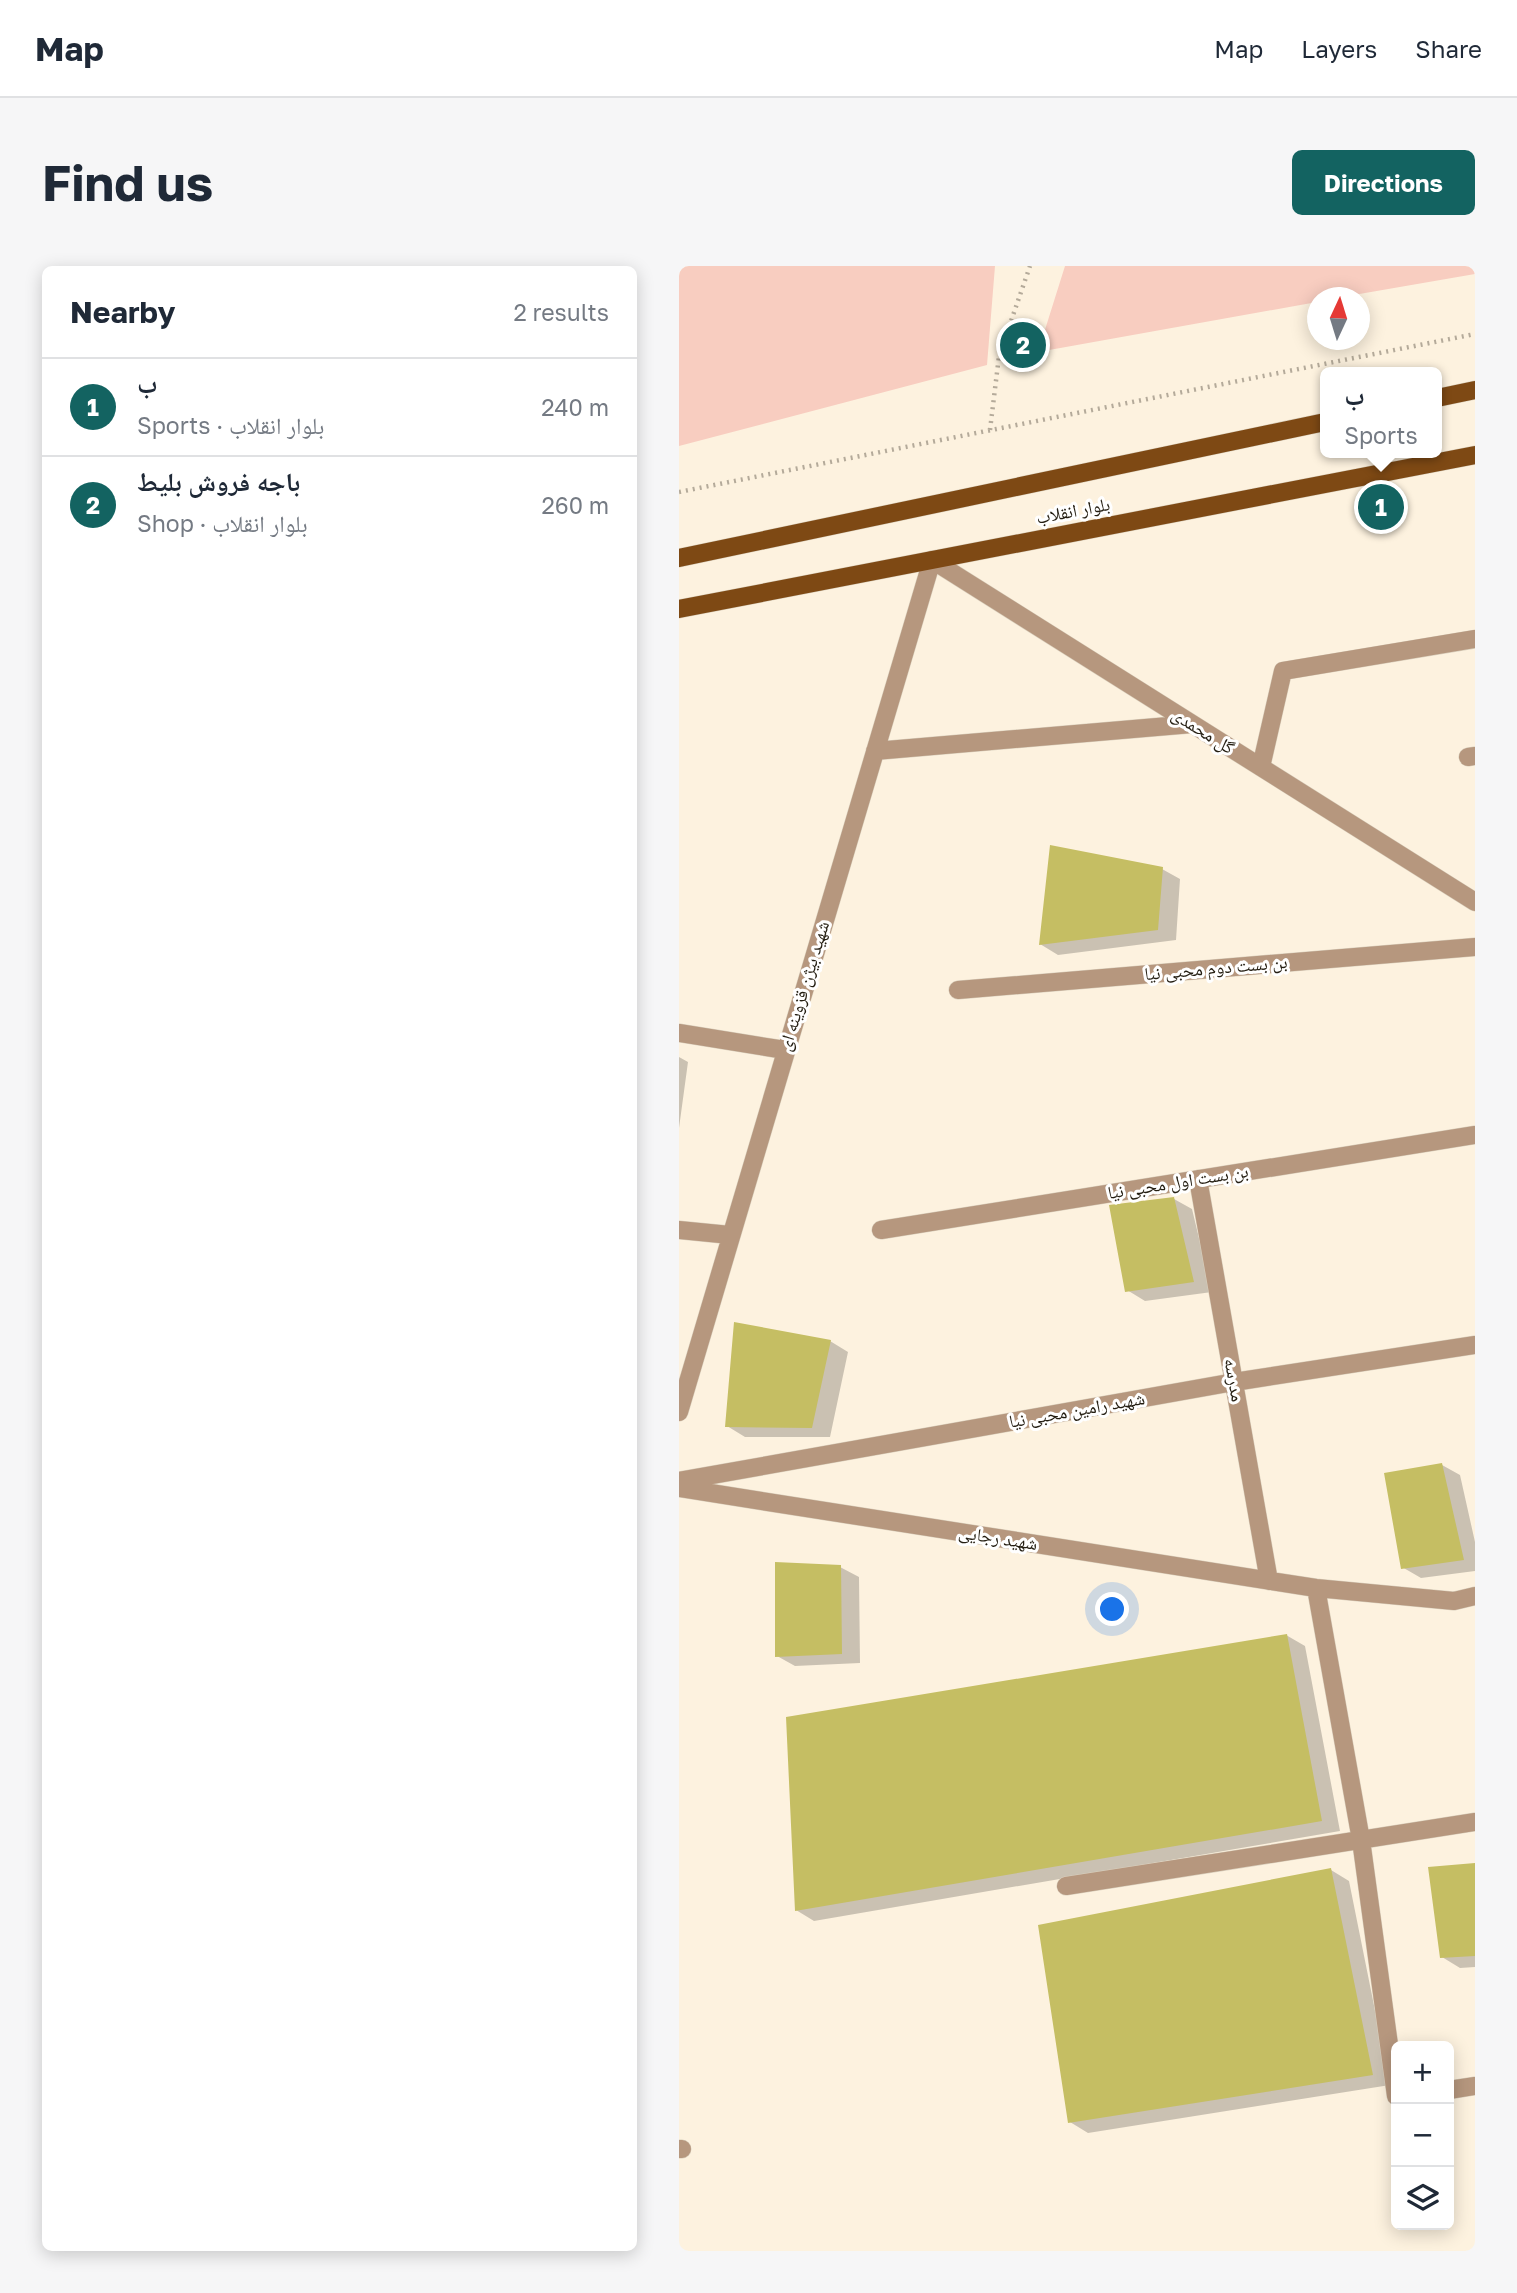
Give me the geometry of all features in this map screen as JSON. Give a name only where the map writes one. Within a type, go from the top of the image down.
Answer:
[{"type":"main road","points":[[1442,397],[1475,390]]},
{"type":"main road","name":"بلوار انقلاب","points":[[679,558],[1320,423]]},
{"type":"main road","name":"بلوار انقلاب","points":[[679,609],[1475,455]]},
{"type":"street","name":"گل محمدی","points":[[932,560],[1475,902]]},
{"type":"street","name":"شهید بیژن قزوینه ای","points":[[679,1412],[932,560]]},
{"type":"street","points":[[1261,767],[1283,671],[1475,639]]},
{"type":"street","points":[[875,751],[1192,723]]},
{"type":"street","name":"بن بست دوم محبی نیا","points":[[958,990],[1475,947]]},
{"type":"street","points":[[679,1033],[785,1050]]},
{"type":"street","name":"بن بست اول محبی نیا","points":[[881,1230],[1475,1135]]},
{"type":"street","name":"مدرسه","points":[[1198,1179],[1269,1581]]},
{"type":"street","points":[[679,1230],[730,1235]]},
{"type":"street","name":"شهید رامین محبی نیا","points":[[679,1481],[1234,1382],[1475,1345]]},
{"type":"street","name":"شهید رجایی","points":[[679,1488],[1316,1588],[1454,1601]]},
{"type":"street","points":[[1316,1588],[1361,1840],[1391,2059]]},
{"type":"street","points":[[1454,1601],[1475,1597]]},
{"type":"street","points":[[1454,1601],[1475,1607]]},
{"type":"street","points":[[1066,1886],[1475,1822]]},
{"type":"street","points":[[1454,2089],[1475,2086]]},
{"type":"path","points":[[990,430],[999,356],[1030,266]]},
{"type":"path","points":[[679,492],[1475,334]]},
{"type":"shaded area","points":[[679,266],[995,266],[987,365],[679,446]]},
{"type":"shaded area","points":[[1065,266],[1475,266],[1475,274],[1370,292],[1370,287],[1307,287],[1307,304],[1038,352]]},
{"type":"building","points":[[1017,332],[1038,335],[1034,361],[1013,358]]},
{"type":"building","points":[[1050,845],[1163,867],[1158,930],[1039,945]]},
{"type":"building","points":[[1174,1197],[1194,1282],[1125,1292],[1109,1205]]},
{"type":"building","points":[[734,1322],[831,1340],[812,1428],[725,1427]]},
{"type":"building","points":[[1442,1463],[1464,1560],[1401,1569],[1384,1473]]},
{"type":"building","points":[[775,1562],[841,1565],[842,1654],[775,1657]]},
{"type":"building","points":[[1287,1634],[1322,1821],[795,1911],[786,1717]]},
{"type":"building","points":[[1475,1863],[1475,1956],[1440,1958],[1428,1867]]},
{"type":"building","points":[[1331,1868],[1373,2075],[1068,2123],[1038,1925]]},
{"type":"place","name":"باجه فروش بلیط","points":[[1023,345]]},
{"type":"place","name":"ب","points":[[1381,507]]}]
